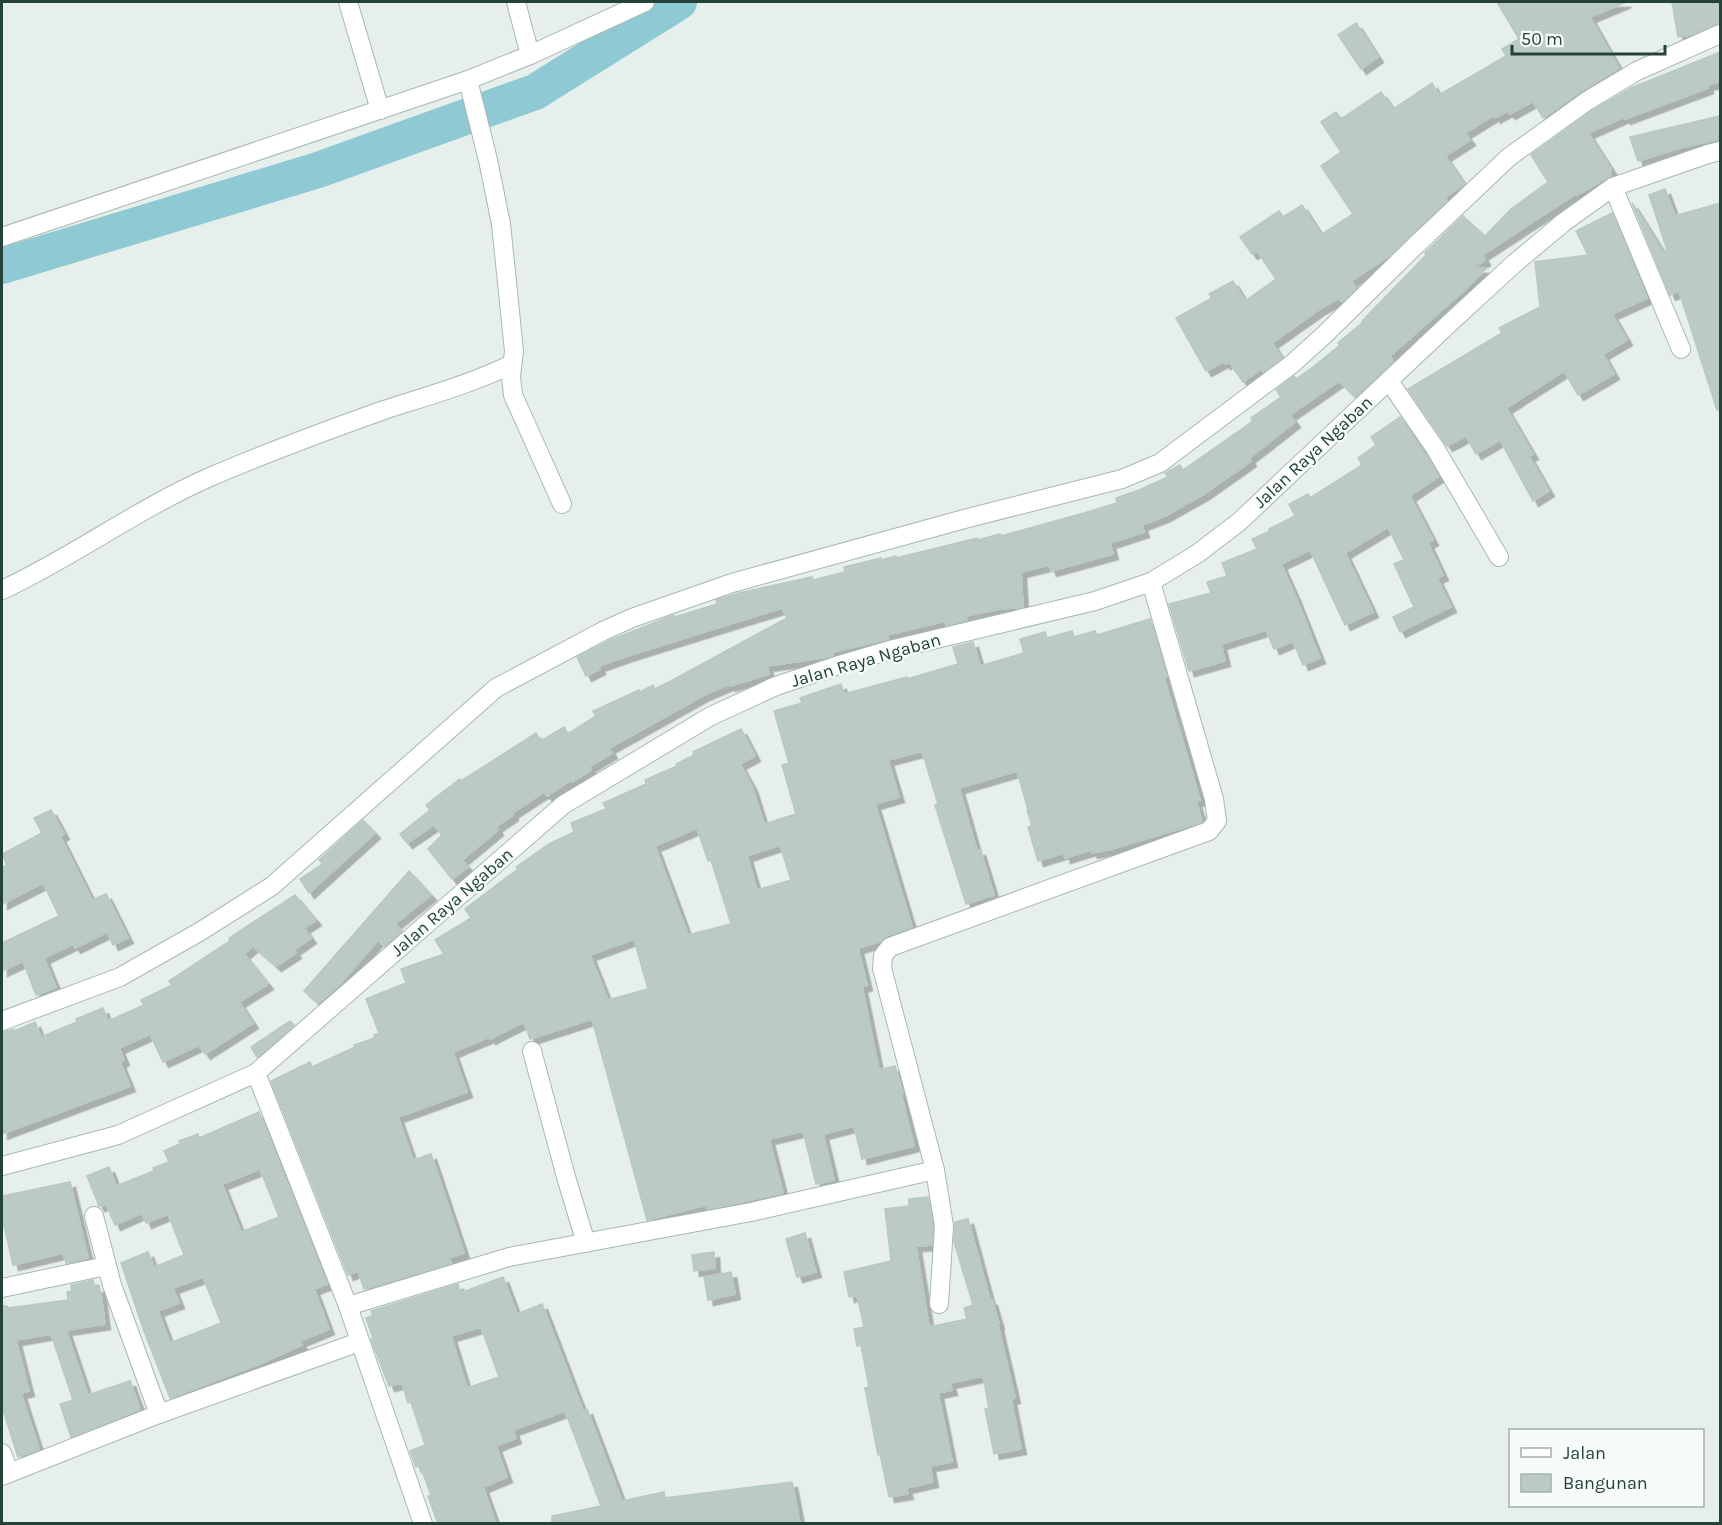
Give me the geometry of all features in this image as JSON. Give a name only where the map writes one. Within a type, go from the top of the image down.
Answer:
[{"type":"street","points":[[348,2],[380,110]]},
{"type":"street","points":[[516,2],[531,56]]},
{"type":"street","points":[[2,237],[468,80],[531,56],[645,2]]},
{"type":"street","points":[[2,1021],[120,977],[201,932],[272,886],[496,688],[603,631],[632,618],[732,584],[968,518],[1122,479],[1160,463],[1292,364],[1509,157],[1587,101],[1637,71],[1720,34]]},
{"type":"street","points":[[468,80],[501,224],[514,351],[511,386],[562,504]]},
{"type":"street","name":"Jalan Raya Ngaban","points":[[2,1166],[118,1136],[256,1073],[563,805],[687,729],[776,686],[836,666],[894,649],[1095,601],[1151,582],[1197,554],[1239,522],[1515,263],[1564,222],[1613,188],[1720,151]]},
{"type":"street","points":[[1613,188],[1681,349]]},
{"type":"street","points":[[2,590],[139,513],[209,478],[382,411],[482,379],[512,364]]},
{"type":"street","points":[[1389,381],[1435,448],[1499,557]]},
{"type":"street","points":[[939,1304],[944,1226],[935,1170],[882,968],[883,956],[891,947],[1209,831],[1217,821],[1214,799],[1151,582]]},
{"type":"street","points":[[532,1051],[586,1243]]},
{"type":"street","points":[[256,1073],[348,1306],[423,1524]]},
{"type":"street","points":[[348,1306],[509,1257],[751,1212],[935,1170]]},
{"type":"street","points":[[94,1216],[112,1285],[159,1414]]},
{"type":"street","points":[[2,1288],[106,1266]]},
{"type":"street","points":[[2,1453],[5,1474],[159,1414],[359,1342]]},
{"type":"building","points":[[1497,2],[1626,2],[1590,17],[1619,68],[1543,118],[1533,101],[1510,114],[1507,111],[1495,118],[1494,115],[1465,133],[1470,140],[1445,156],[1464,184],[1444,198],[1447,200],[1389,256],[1351,281],[1356,288],[1344,300],[1341,301],[1339,298],[1320,309],[1272,343],[1282,358],[1263,372],[1261,369],[1243,382],[1229,362],[1225,364],[1223,362],[1206,371],[1176,318],[1212,298],[1209,294],[1233,281],[1245,301],[1276,279],[1257,251],[1252,254],[1240,237],[1279,211],[1283,217],[1302,205],[1321,235],[1353,214],[1321,166],[1341,152],[1321,122],[1336,112],[1341,119],[1381,92],[1393,109],[1432,83],[1439,95],[1506,56],[1502,49],[1519,39]]},
{"type":"building","points":[[1672,2],[1720,2],[1720,23],[1690,35],[1678,37]]},
{"type":"building","points":[[1356,23],[1378,57],[1361,69],[1338,35]]},
{"type":"building","points":[[1720,52],[1720,82],[1707,85],[1708,88],[1625,119],[1624,117],[1588,133],[1611,169],[1611,175],[1577,195],[1577,193],[1482,255],[1485,260],[1474,268],[1486,268],[1468,287],[1390,356],[1393,361],[1355,397],[1339,381],[1290,415],[1295,422],[1249,458],[1251,461],[1204,494],[1165,516],[1142,525],[1144,532],[1110,543],[1113,554],[1051,571],[1049,565],[1021,572],[1023,607],[965,616],[967,620],[946,625],[945,621],[887,635],[888,639],[833,652],[833,655],[828,657],[767,666],[769,674],[730,686],[730,684],[704,695],[609,748],[612,753],[589,767],[591,770],[572,782],[571,780],[547,796],[544,792],[512,813],[513,815],[496,827],[498,830],[462,860],[468,867],[452,879],[428,849],[442,835],[434,825],[407,843],[400,834],[430,810],[426,805],[460,779],[461,781],[536,733],[541,741],[564,727],[568,734],[596,716],[593,711],[653,685],[655,689],[787,618],[782,608],[627,656],[599,666],[600,669],[586,676],[577,657],[608,641],[674,615],[675,617],[717,604],[716,600],[739,593],[812,577],[813,580],[845,572],[844,567],[881,558],[881,560],[896,556],[896,558],[977,538],[978,540],[1000,534],[1001,536],[1084,513],[1117,503],[1116,498],[1168,477],[1165,473],[1180,465],[1183,470],[1253,421],[1251,418],[1281,397],[1276,390],[1294,376],[1296,379],[1340,345],[1338,343],[1363,322],[1426,255],[1425,253],[1463,216],[1485,236],[1511,209],[1548,182],[1531,155],[1593,110],[1631,88]]},
{"type":"building","points":[[1720,116],[1720,139],[1683,147],[1638,161],[1630,137]]},
{"type":"building","points":[[1665,189],[1675,216],[1720,203],[1720,410],[1717,410],[1679,291],[1670,295],[1632,203],[1663,252],[1667,250],[1649,195]]},
{"type":"building","points":[[1612,213],[1647,298],[1612,314],[1627,340],[1603,354],[1614,374],[1578,395],[1564,371],[1506,408],[1533,454],[1529,456],[1549,491],[1533,501],[1500,440],[1476,454],[1466,436],[1447,446],[1408,389],[1502,333],[1499,328],[1540,307],[1535,262],[1588,255],[1576,231]]},
{"type":"building","points":[[1400,417],[1439,476],[1410,496],[1433,540],[1428,543],[1443,575],[1437,578],[1451,607],[1400,632],[1393,617],[1414,607],[1394,564],[1404,560],[1388,527],[1345,553],[1373,612],[1345,625],[1310,550],[1281,564],[1320,658],[1303,665],[1293,641],[1274,649],[1266,630],[1221,644],[1225,661],[1189,671],[1169,604],[1211,593],[1207,582],[1227,576],[1222,563],[1257,549],[1252,539],[1295,516],[1289,504],[1308,494],[1310,498],[1362,465],[1358,458],[1376,445],[1371,437]]},
{"type":"building","points":[[1150,619],[1167,677],[1164,678],[1200,800],[1196,801],[1202,822],[1112,849],[1092,853],[1091,850],[1065,858],[1064,853],[1038,861],[1028,827],[1032,826],[1017,771],[959,788],[977,851],[980,850],[994,895],[966,904],[935,805],[938,804],[922,751],[888,760],[899,797],[875,804],[912,927],[886,936],[881,941],[858,948],[867,985],[862,987],[879,1070],[895,1066],[914,1146],[862,1159],[854,1126],[823,1134],[834,1180],[816,1184],[803,1131],[769,1139],[783,1193],[708,1209],[706,1205],[647,1220],[592,1019],[530,1039],[524,1022],[490,1039],[489,1037],[453,1052],[467,1092],[398,1117],[413,1160],[431,1154],[464,1253],[449,1258],[451,1263],[364,1289],[358,1271],[348,1275],[271,1081],[310,1062],[312,1067],[355,1047],[354,1045],[375,1038],[374,1035],[379,1033],[366,999],[406,983],[401,969],[444,954],[435,940],[471,918],[465,909],[518,869],[516,867],[549,844],[574,832],[571,823],[606,809],[603,803],[646,784],[645,780],[677,766],[676,764],[694,755],[693,752],[741,729],[755,756],[740,764],[752,786],[764,824],[796,814],[782,765],[789,763],[774,711],[802,703],[800,698],[841,684],[844,694],[958,664],[953,647],[973,642],[980,666],[1024,653],[1020,639],[1045,632],[1047,638],[1072,631],[1074,637],[1095,631],[1097,635]],"holes":[[[697,828],[708,861],[711,860],[731,924],[688,935],[655,846]],[[780,845],[791,880],[757,890],[747,856]],[[634,939],[648,989],[608,1000],[590,955]]]},
{"type":"building","points":[[51,810],[64,834],[60,836],[92,900],[106,894],[128,938],[113,945],[107,932],[75,948],[73,944],[44,958],[56,987],[36,995],[23,961],[2,971],[2,943],[59,916],[43,883],[2,904],[2,868],[7,865],[2,854],[42,833],[34,818]]},
{"type":"building","points":[[363,820],[375,833],[309,893],[300,879],[323,864],[319,860]]},
{"type":"building","points":[[409,871],[431,895],[395,924],[402,931],[384,946],[378,940],[341,983],[318,1003],[304,991]]},
{"type":"building","points":[[295,895],[316,920],[304,928],[311,938],[294,950],[296,953],[276,966],[253,946],[244,954],[268,984],[239,1002],[253,1023],[205,1054],[199,1045],[163,1062],[150,1034],[119,1048],[124,1060],[120,1062],[130,1086],[2,1134],[2,1032],[14,1029],[15,1031],[35,1022],[41,1037],[103,1008],[108,1021],[144,1005],[141,1000],[172,985],[169,981]]},
{"type":"building","points":[[290,1021],[294,1025],[257,1057],[251,1047]]},
{"type":"building","points":[[259,1112],[327,1284],[314,1289],[329,1329],[300,1341],[302,1345],[262,1363],[170,1398],[121,1263],[148,1252],[154,1267],[184,1255],[168,1214],[146,1223],[142,1213],[115,1225],[106,1204],[99,1206],[87,1176],[109,1167],[116,1186],[154,1171],[153,1168],[169,1162],[164,1151],[180,1144],[179,1141],[198,1134],[199,1138]],"holes":[[[260,1169],[279,1217],[241,1232],[222,1184]],[[203,1277],[221,1323],[170,1343],[158,1311],[179,1303],[173,1288]]]},
{"type":"building","points":[[70,1182],[88,1258],[66,1263],[63,1253],[13,1265],[2,1217],[2,1196]]},
{"type":"building","points":[[928,1197],[933,1227],[932,1245],[916,1246],[929,1327],[967,1319],[964,1308],[973,1305],[954,1242],[955,1222],[968,1219],[990,1300],[992,1300],[999,1324],[1015,1398],[1011,1399],[1021,1449],[994,1454],[985,1409],[989,1409],[983,1376],[950,1383],[952,1390],[938,1393],[952,1462],[930,1466],[933,1482],[906,1488],[908,1494],[889,1497],[865,1388],[869,1387],[861,1345],[857,1346],[854,1329],[864,1327],[857,1295],[849,1297],[844,1272],[891,1261],[885,1209],[909,1206],[909,1199]]},
{"type":"building","points":[[805,1233],[816,1272],[797,1277],[786,1239]]},
{"type":"building","points":[[714,1252],[715,1268],[694,1271],[692,1255]]},
{"type":"building","points":[[731,1272],[735,1294],[708,1300],[704,1277]]},
{"type":"building","points":[[503,1277],[517,1314],[542,1304],[583,1411],[587,1409],[622,1501],[664,1492],[665,1498],[792,1482],[800,1524],[552,1524],[552,1516],[601,1506],[565,1411],[513,1430],[516,1438],[496,1446],[507,1477],[483,1487],[496,1524],[438,1524],[420,1465],[416,1467],[410,1451],[425,1445],[411,1402],[408,1403],[402,1383],[389,1386],[371,1339],[373,1338],[366,1318],[373,1316],[371,1311],[458,1284],[460,1293]],"holes":[[[481,1327],[499,1377],[467,1388],[451,1336]]]},
{"type":"building","points":[[93,1280],[95,1288],[99,1287],[105,1324],[66,1330],[88,1395],[130,1381],[140,1409],[71,1437],[60,1404],[73,1400],[51,1334],[16,1340],[29,1391],[21,1393],[39,1449],[18,1457],[2,1407],[2,1306],[8,1308],[68,1300],[67,1292],[72,1291],[71,1285]]},
{"type":"waterway","points":[[2,266],[318,170],[535,92],[679,2]]}]
